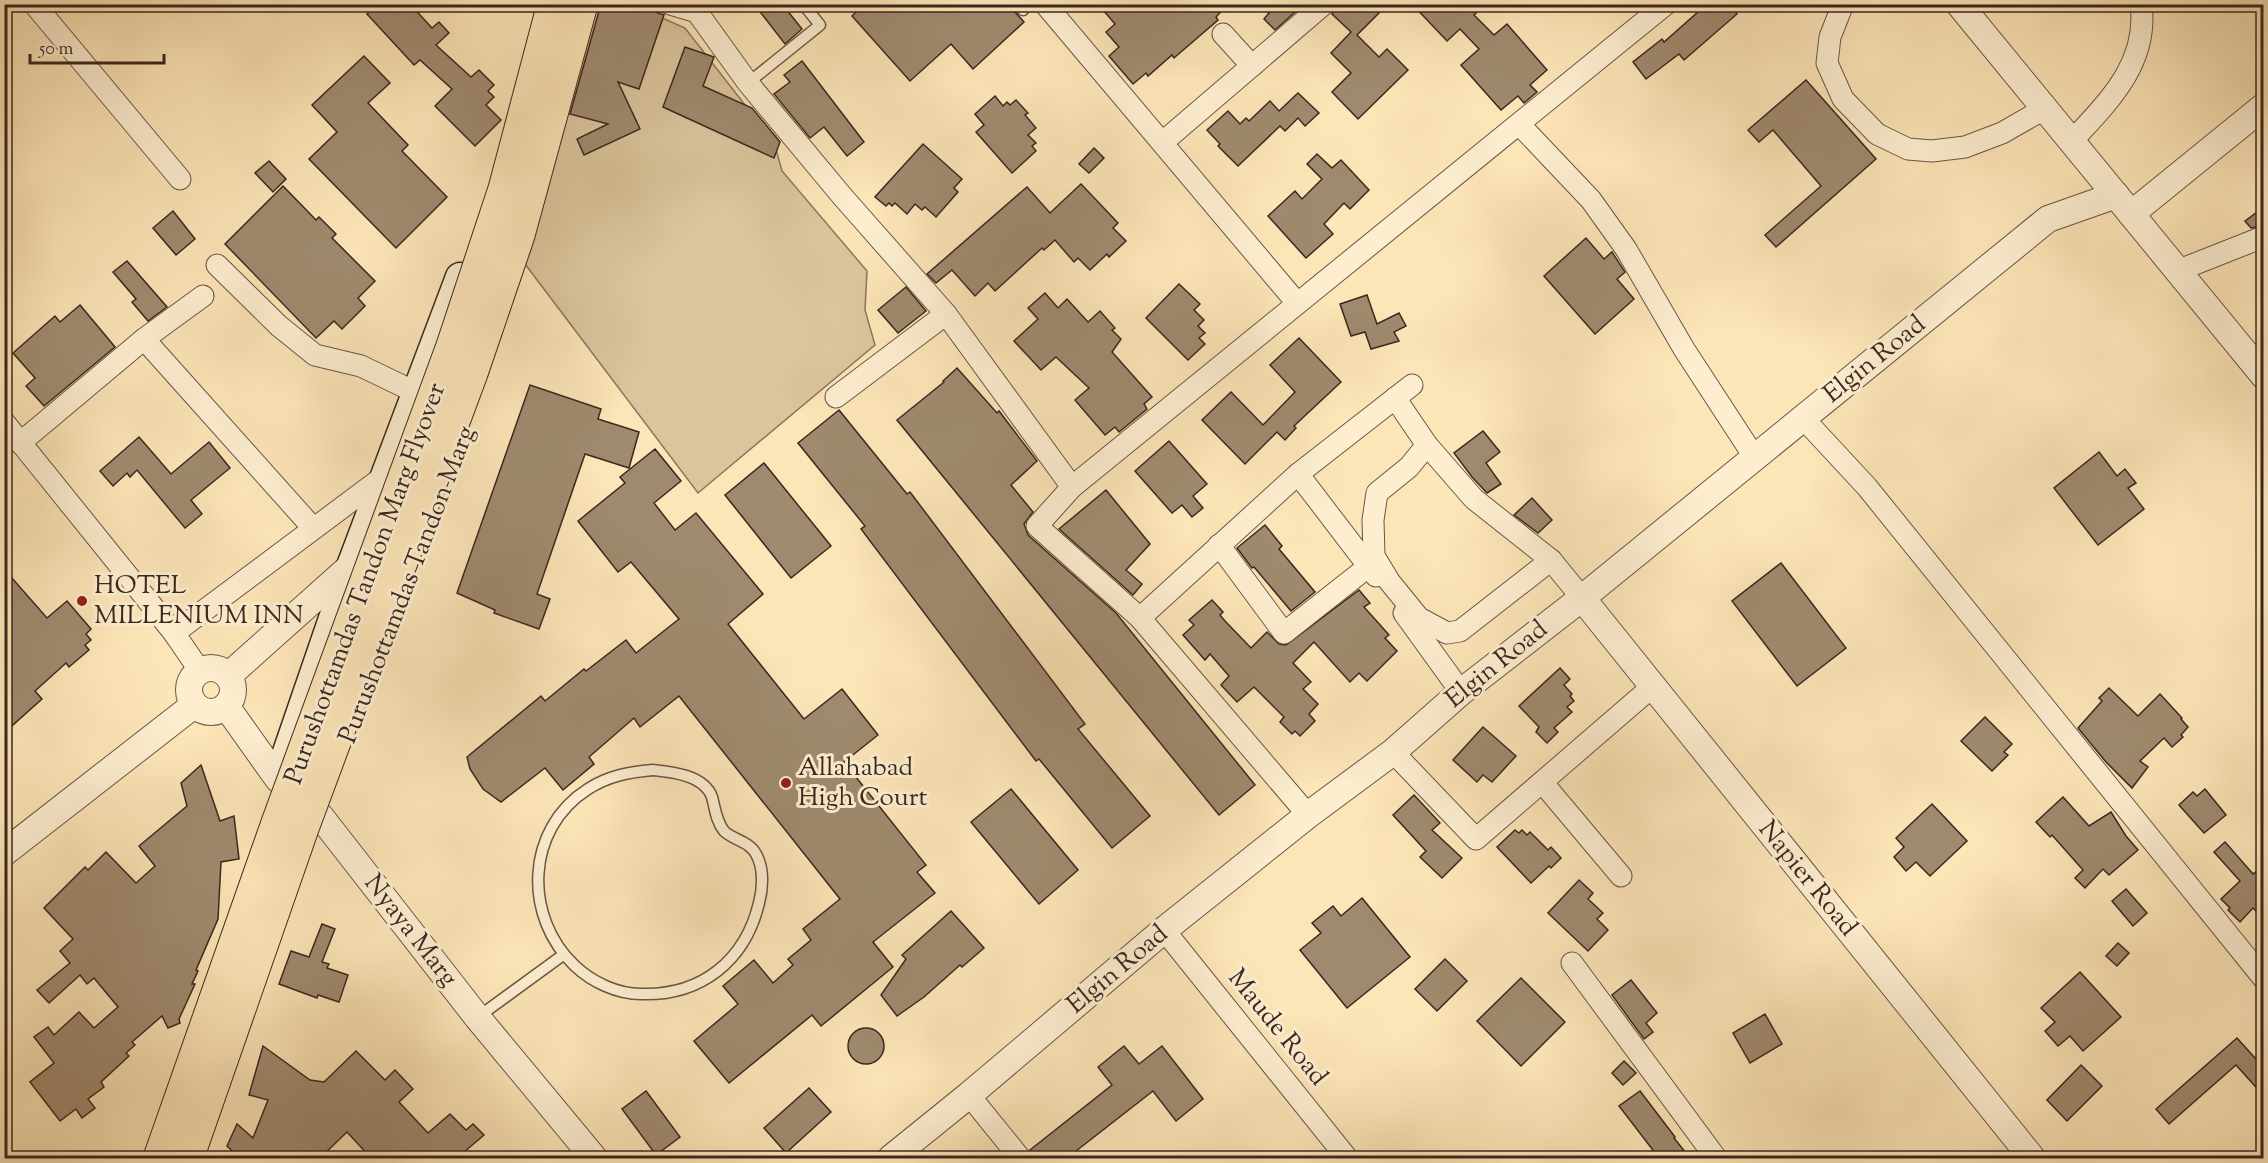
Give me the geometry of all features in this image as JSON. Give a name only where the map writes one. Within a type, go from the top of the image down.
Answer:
[{"type":"main road","points":[[143,1158],[351,566],[490,196],[538,4]]},
{"type":"main road","name":"Purushottamdas Tandon Marg Flyover","points":[[160,1158],[278,823],[453,346],[505,189],[554,4]]},
{"type":"main road","name":"Purushottamdas Tandon Marg Flyover","points":[[187,1158],[302,828],[471,373],[515,246],[527,210],[581,4]]},
{"type":"main road","name":"Purushottamdas Tandon Marg","points":[[203,1158],[321,817],[470,422],[537,227],[593,4]]},
{"type":"street","points":[[34,4],[180,179]]},
{"type":"street","points":[[670,4],[701,8],[748,83],[842,196],[946,314],[1072,487]]},
{"type":"street","points":[[1045,4],[1298,303]]},
{"type":"street","points":[[1163,142],[1324,4]]},
{"type":"street","points":[[1308,815],[1140,618],[1037,526],[1072,487],[1666,4]]},
{"type":"street","points":[[1843,4],[1830,37],[1827,63],[1843,99],[1877,134],[1908,149],[1932,151],[1965,147],[2002,133],[2044,109]]},
{"type":"street","points":[[1959,4],[2264,376]]},
{"type":"street","points":[[2072,141],[2113,97],[2131,68],[2141,37],[2141,4]]},
{"type":"street","points":[[1222,34],[1252,66]]},
{"type":"street","name":"Elgin Road","points":[[891,1158],[1164,930],[1308,815],[1393,752],[1461,692],[1582,598],[2048,219],[2123,204],[2264,106]]},
{"type":"street","points":[[1519,124],[1591,200],[1621,241],[1684,349],[1755,458]]},
{"type":"street","points":[[2177,271],[2258,239],[2264,239]]},
{"type":"street","points":[[217,265],[279,326],[315,354],[361,366],[417,393]]},
{"type":"street","points":[[20,442],[144,339],[203,296]]},
{"type":"street","points":[[836,397],[946,314]]},
{"type":"street","points":[[144,339],[313,528]]},
{"type":"street","points":[[1140,618],[1298,474],[1404,392],[1427,445],[1474,499],[1551,560],[1582,598]]},
{"type":"street","points":[[1803,418],[1867,487],[2264,979]]},
{"type":"street","points":[[4,422],[174,633],[194,690],[199,710],[213,712],[226,706],[233,691],[228,676],[218,669],[205,668],[194,690],[4,853]]},
{"type":"street","points":[[1427,445],[1409,467],[1377,493],[1373,520],[1374,556],[1389,581],[1419,618],[1447,633],[1460,631],[1551,560]]},
{"type":"street","points":[[174,633],[387,474]]},
{"type":"street","points":[[1298,474],[1370,566],[1461,692]]},
{"type":"street","points":[[1219,545],[1284,633],[1370,566]]},
{"type":"street","points":[[228,676],[351,566]]},
{"type":"street","name":"Napier Road","points":[[1582,598],[2032,1158]]},
{"type":"street","points":[[1393,752],[1476,839],[1652,687]]},
{"type":"street","points":[[4,831],[194,690]]},
{"type":"street","name":"Nyaya Marg","points":[[226,706],[278,779],[321,817],[477,1017],[594,1158]]},
{"type":"street","points":[[1542,782],[1621,876]]},
{"type":"street","name":"Maude Road","points":[[1164,930],[1347,1158]]},
{"type":"street","points":[[1572,963],[1716,1158]]},
{"type":"street","points":[[969,1095],[1020,1158]]},
{"type":"lane","points":[[748,83],[820,25],[803,4]]},
{"type":"lane","points":[[652,770],[676,773],[698,780],[711,794],[715,814],[724,831],[741,840],[755,852],[761,866],[762,895],[754,923],[741,949],[720,970],[696,985],[668,994],[638,994],[610,988],[585,975],[563,955],[550,935],[542,914],[538,891],[538,867],[544,845],[554,824],[569,805],[586,790],[607,779],[629,772],[652,770]]},
{"type":"lane","points":[[477,1017],[563,955]]},
{"type":"shaded area","points":[[585,5],[633,5],[685,28],[774,142],[782,171],[867,271],[865,310],[875,345],[698,493],[522,260]]},
{"type":"building","points":[[377,4],[410,4],[432,28],[439,22],[449,33],[436,45],[471,77],[479,70],[494,85],[488,91],[494,97],[486,105],[501,120],[475,146],[435,106],[452,89],[420,60],[414,65],[367,14]]},
{"type":"building","points":[[601,4],[634,4],[664,15],[639,89],[618,82],[640,129],[584,155],[577,139],[608,124],[570,114]]},
{"type":"building","points":[[754,4],[786,4],[786,9],[802,29],[785,44]]},
{"type":"building","points":[[864,4],[1008,4],[1024,22],[973,69],[951,44],[910,81],[852,16]]},
{"type":"building","points":[[1098,4],[1228,4],[1216,17],[1218,20],[1174,58],[1172,55],[1148,76],[1146,73],[1133,84],[1109,56],[1119,47],[1106,32],[1115,24]]},
{"type":"building","points":[[1261,4],[1304,4],[1275,30],[1264,19],[1269,13]]},
{"type":"building","points":[[1336,4],[1370,4],[1379,13],[1357,35],[1379,57],[1387,49],[1408,70],[1358,119],[1332,92],[1351,73],[1331,53],[1351,32],[1332,14]]},
{"type":"building","points":[[1412,4],[1485,4],[1474,15],[1494,35],[1507,24],[1547,70],[1530,85],[1537,92],[1524,103],[1518,96],[1501,110],[1461,65],[1479,49],[1460,29],[1447,41]]},
{"type":"building","points":[[1707,4],[1729,4],[1737,14],[1684,60],[1679,54],[1646,79],[1633,62],[1662,39],[1664,42]]},
{"type":"building","points":[[685,47],[714,57],[703,86],[752,108],[780,142],[774,158],[663,107]]},
{"type":"building","points":[[364,56],[390,83],[368,103],[408,145],[402,151],[447,197],[396,248],[309,159],[337,132],[312,105]]},
{"type":"building","points":[[802,61],[864,142],[847,156],[824,127],[810,138],[774,94],[790,82],[784,75]]},
{"type":"building","points":[[1806,80],[1876,159],[1776,247],[1765,235],[1821,186],[1773,130],[1759,142],[1748,130]]},
{"type":"building","points":[[1298,93],[1319,113],[1305,126],[1298,118],[1285,131],[1280,126],[1238,166],[1218,146],[1220,144],[1207,130],[1228,111],[1240,124],[1246,118],[1249,121],[1270,101],[1279,111]]},
{"type":"building","points":[[995,96],[1003,106],[1007,102],[1010,105],[1016,100],[1028,113],[1025,115],[1036,128],[1028,135],[1036,143],[1032,146],[1036,151],[1012,173],[976,132],[984,125],[975,114]]},
{"type":"building","points":[[923,144],[962,179],[954,188],[958,192],[936,217],[925,207],[922,210],[915,204],[907,214],[895,203],[892,206],[889,203],[886,206],[875,197]]},
{"type":"building","points":[[1094,148],[1104,158],[1089,173],[1079,164]]},
{"type":"building","points":[[1317,154],[1332,168],[1341,160],[1369,190],[1350,209],[1344,203],[1324,224],[1333,234],[1306,258],[1268,216],[1295,191],[1302,199],[1322,179],[1307,164]]},
{"type":"building","points":[[269,161],[286,179],[273,192],[255,173]]},
{"type":"building","points":[[1081,184],[1118,223],[1113,228],[1126,241],[1090,270],[1078,258],[1074,262],[1055,240],[1044,250],[1042,248],[995,291],[988,283],[975,296],[952,270],[936,283],[927,274],[1027,187],[1050,213]]},
{"type":"building","points":[[283,186],[316,220],[319,217],[336,234],[332,238],[375,281],[358,298],[365,306],[342,329],[334,321],[316,338],[225,244]]},
{"type":"building","points":[[2264,207],[2264,226],[2251,228],[2245,221]]},
{"type":"building","points":[[173,211],[195,239],[176,255],[153,228]]},
{"type":"building","points":[[1586,238],[1604,259],[1612,252],[1625,272],[1617,279],[1634,299],[1595,334],[1544,276]]},
{"type":"building","points":[[127,261],[167,307],[148,321],[132,302],[136,299],[113,272]]},
{"type":"building","points":[[1179,284],[1200,304],[1194,310],[1204,320],[1198,326],[1205,333],[1199,338],[1205,344],[1188,360],[1146,318]]},
{"type":"building","points":[[906,287],[926,311],[898,333],[878,310]]},
{"type":"building","points":[[1045,293],[1058,308],[1067,299],[1088,322],[1100,311],[1115,328],[1112,330],[1121,339],[1112,352],[1152,397],[1144,404],[1147,409],[1119,432],[1115,427],[1105,435],[1075,400],[1089,388],[1056,357],[1041,370],[1014,341],[1038,319],[1028,308]]},
{"type":"building","points":[[1367,295],[1377,324],[1399,313],[1406,326],[1394,332],[1399,341],[1371,349],[1365,332],[1351,336],[1340,304]]},
{"type":"building","points":[[80,305],[115,347],[44,406],[26,386],[35,378],[13,353],[55,316],[60,322]]},
{"type":"building","points":[[1299,338],[1341,382],[1294,426],[1296,428],[1285,440],[1277,432],[1245,464],[1202,420],[1231,392],[1263,425],[1295,392],[1270,365]]},
{"type":"building","points":[[957,368],[997,413],[999,411],[1037,461],[1011,485],[1033,512],[1024,524],[1028,535],[1116,613],[1255,785],[1219,815],[897,420],[944,382]]},
{"type":"building","points":[[530,385],[601,409],[598,419],[639,432],[629,468],[585,454],[537,594],[550,599],[539,629],[494,613],[495,610],[457,593]]},
{"type":"building","points":[[839,410],[907,494],[910,492],[1085,724],[1078,729],[1150,816],[1112,848],[1039,759],[1036,761],[861,529],[865,526],[798,443]]},
{"type":"building","points":[[1483,431],[1500,452],[1486,463],[1501,484],[1487,493],[1454,453]]},
{"type":"building","points":[[139,437],[171,474],[209,442],[230,468],[191,500],[202,514],[185,528],[137,470],[130,477],[127,473],[113,486],[100,471]]},
{"type":"building","points":[[1169,441],[1207,484],[1193,496],[1203,508],[1192,517],[1182,505],[1172,513],[1135,471]]},
{"type":"building","points":[[655,449],[681,481],[654,503],[675,530],[696,513],[763,594],[728,624],[804,719],[842,689],[878,735],[844,762],[926,865],[917,872],[935,893],[873,942],[893,967],[821,1026],[812,1015],[729,1083],[694,1041],[738,1004],[723,986],[754,960],[773,983],[793,965],[788,959],[811,940],[803,929],[840,899],[679,696],[640,727],[634,718],[589,757],[594,764],[563,790],[545,768],[501,802],[483,789],[470,769],[467,757],[541,696],[545,701],[584,669],[586,671],[626,640],[636,653],[679,619],[631,562],[618,572],[578,521],[625,483],[620,477]]},
{"type":"building","points":[[2099,452],[2117,476],[2125,469],[2136,483],[2128,488],[2144,509],[2098,545],[2054,488]]},
{"type":"building","points":[[764,463],[831,546],[791,578],[725,495]]},
{"type":"building","points":[[1106,490],[1150,544],[1126,570],[1142,584],[1133,595],[1059,529]]},
{"type":"building","points":[[1532,498],[1552,520],[1538,533],[1514,515]]},
{"type":"building","points":[[1265,525],[1282,546],[1279,549],[1315,592],[1291,611],[1237,548]]},
{"type":"building","points":[[1781,563],[1846,648],[1797,686],[1732,601]]},
{"type":"building","points":[[4,569],[47,618],[67,601],[91,629],[86,634],[91,640],[85,645],[89,650],[69,667],[66,663],[35,691],[42,699],[4,733]]},
{"type":"building","points":[[1359,590],[1370,603],[1364,607],[1389,635],[1385,638],[1397,651],[1367,681],[1359,673],[1350,682],[1314,642],[1293,663],[1311,682],[1303,689],[1318,704],[1309,714],[1315,721],[1300,736],[1295,731],[1292,734],[1280,722],[1284,717],[1254,687],[1237,702],[1221,685],[1229,676],[1210,654],[1205,660],[1183,635],[1194,625],[1189,620],[1212,600],[1223,612],[1220,615],[1251,648],[1267,632],[1279,644],[1286,645]]},
{"type":"building","points":[[1560,668],[1570,679],[1564,685],[1572,694],[1570,696],[1574,701],[1567,707],[1572,712],[1554,728],[1558,732],[1547,743],[1536,732],[1539,727],[1519,706]]},
{"type":"building","points":[[2109,688],[2138,716],[2160,694],[2188,727],[2181,735],[2183,737],[2172,747],[2164,738],[2140,761],[2148,767],[2132,788],[2106,762],[2078,728],[2102,701],[2099,698]]},
{"type":"building","points":[[1985,717],[2012,744],[2004,752],[2008,755],[1992,771],[1961,741]]},
{"type":"building","points":[[1483,727],[1516,756],[1492,782],[1483,775],[1477,782],[1453,760]]},
{"type":"building","points":[[201,765],[220,821],[234,816],[239,859],[221,862],[218,919],[196,970],[198,971],[192,984],[195,984],[179,1019],[180,1023],[168,1028],[162,1016],[132,1042],[135,1045],[126,1053],[129,1056],[101,1082],[104,1087],[88,1099],[95,1108],[82,1118],[76,1109],[60,1121],[30,1082],[54,1063],[34,1037],[48,1027],[54,1035],[79,1012],[94,1028],[118,1007],[94,978],[87,984],[80,975],[49,1003],[37,990],[70,963],[60,951],[73,939],[44,908],[85,867],[88,870],[106,852],[136,883],[155,866],[139,846],[187,806],[181,783]]},
{"type":"building","points":[[1011,789],[1078,870],[1039,904],[971,822]]},
{"type":"building","points":[[2205,789],[2226,815],[2204,833],[2179,805],[2193,792],[2197,796]]},
{"type":"building","points":[[1414,795],[1440,823],[1432,830],[1462,858],[1442,878],[1420,857],[1426,851],[1393,815]]},
{"type":"building","points":[[2063,797],[2089,826],[2111,812],[2138,850],[2109,875],[2103,869],[2085,888],[2075,878],[2083,870],[2052,835],[2050,837],[2036,822]]},
{"type":"building","points":[[1932,804],[1967,841],[1930,876],[1916,862],[1906,871],[1894,857],[1904,847],[1896,838]]},
{"type":"building","points":[[1515,830],[1519,833],[1522,830],[1527,835],[1530,832],[1548,850],[1551,847],[1561,858],[1531,883],[1497,847]]},
{"type":"building","points":[[2225,842],[2253,874],[2264,865],[2264,919],[2253,908],[2240,922],[2221,899],[2240,881],[2214,852]]},
{"type":"building","points":[[1579,880],[1593,893],[1588,899],[1603,913],[1597,919],[1608,930],[1588,951],[1548,913]]},
{"type":"building","points":[[2126,889],[2147,913],[2133,926],[2112,901]]},
{"type":"building","points":[[1362,898],[1410,957],[1347,1008],[1300,950],[1321,933],[1312,923],[1333,906],[1341,916]]},
{"type":"building","points":[[951,911],[984,948],[897,1016],[881,995],[906,959],[902,955]]},
{"type":"building","points":[[322,924],[335,929],[322,962],[329,964],[327,968],[348,975],[339,1002],[318,995],[317,998],[279,984],[291,951],[309,957]]},
{"type":"building","points":[[2118,943],[2129,953],[2117,966],[2106,956]]},
{"type":"building","points":[[1445,959],[1467,981],[1437,1011],[1415,989]]},
{"type":"building","points":[[2080,972],[2121,1017],[2083,1051],[2070,1036],[2058,1046],[2045,1031],[2055,1022],[2041,1008]]},
{"type":"building","points":[[1521,978],[1565,1022],[1521,1066],[1477,1021]]},
{"type":"building","points":[[1631,980],[1657,1013],[1646,1023],[1653,1032],[1644,1039],[1612,995]]},
{"type":"building","points":[[1765,1014],[1782,1044],[1750,1063],[1733,1033]]},
{"type":"building","points":[[866,1028],[879,1033],[884,1046],[879,1059],[866,1064],[853,1059],[848,1046],[853,1033]]},
{"type":"building","points":[[2237,1038],[2264,1068],[2264,1096],[2236,1065],[2169,1124],[2156,1109]]},
{"type":"building","points":[[263,1046],[310,1080],[324,1082],[356,1051],[385,1080],[395,1070],[413,1089],[399,1102],[428,1133],[450,1114],[466,1130],[473,1124],[484,1135],[457,1158],[371,1158],[347,1132],[320,1158],[240,1158],[227,1146],[237,1124],[253,1138],[268,1100],[249,1095]]},
{"type":"building","points":[[1124,1046],[1139,1064],[1162,1046],[1203,1099],[1176,1121],[1153,1091],[1067,1158],[1032,1158],[1030,1150],[1112,1085],[1098,1067]]},
{"type":"building","points":[[1624,1061],[1636,1073],[1623,1085],[1612,1073]]},
{"type":"building","points":[[2081,1065],[2102,1086],[2067,1121],[2047,1100]]},
{"type":"building","points":[[809,1088],[831,1112],[786,1153],[764,1128]]},
{"type":"building","points":[[646,1091],[680,1137],[656,1155],[622,1109]]},
{"type":"building","points":[[1640,1091],[1690,1158],[1659,1158],[1619,1106]]},
{"type":"place","name":"HOTEL MILLENIUM INN","points":[[82,601]]},
{"type":"place","name":"Allahabad High Court","points":[[786,783]]}]
